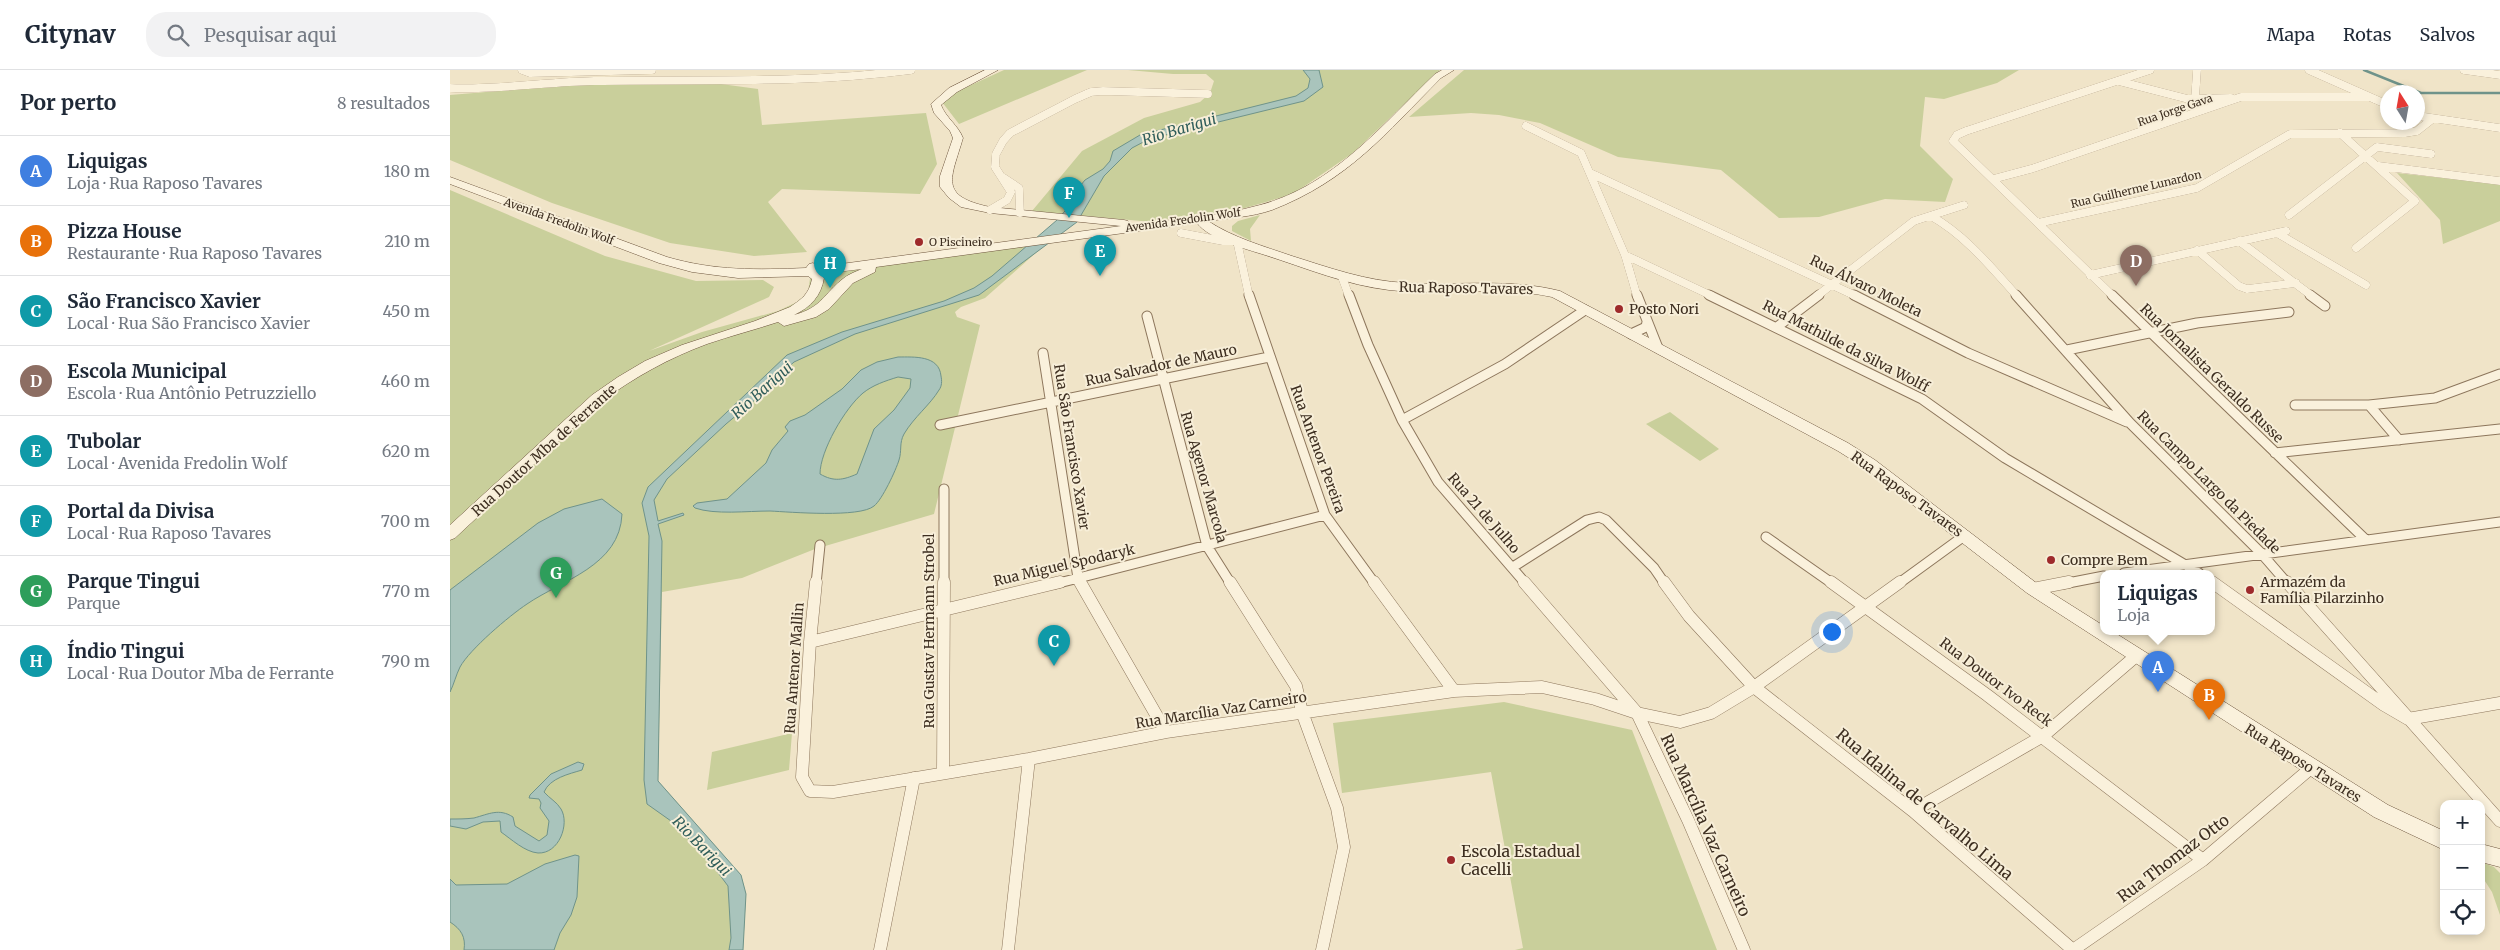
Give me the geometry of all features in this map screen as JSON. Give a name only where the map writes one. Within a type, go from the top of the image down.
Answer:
[{"type":"main road","points":[[993,70],[953,90],[936,104],[939,113],[955,130],[958,138],[946,176],[946,187],[953,196],[965,206],[990,210],[1020,208],[1054,216],[1148,225]]},
{"type":"main road","name":"Avenida Fredolin Wolf","points":[[1096,233],[1145,230],[1210,220],[1269,207],[1310,189],[1345,165],[1384,133],[1438,76],[1449,70]]},
{"type":"main road","name":"Avenida Fredolin Wolf","points":[[450,180],[668,261],[699,269],[816,271],[880,260],[1024,243],[1148,225],[1210,220]]},
{"type":"main road","points":[[1086,220],[1092,222],[1096,233]]},
{"type":"main road","name":"Rua Raposo Tavares","points":[[1210,220],[1232,239],[1342,277],[1404,288],[1516,286],[1556,294],[1843,447],[1870,464],[2033,589],[2100,633]]},
{"type":"main road","name":"Rua Doutor Mba de Ferrante","points":[[696,345],[812,314],[825,306],[854,277],[880,260]]},
{"type":"main road","points":[[816,271],[832,281],[854,277]]},
{"type":"main road","name":"Rua Doutor Mba de Ferrante","points":[[450,534],[597,398],[647,365],[696,345],[788,314],[805,304],[815,292],[816,271]]},
{"type":"main road","name":"Rua Raposo Tavares","points":[[2104,635],[2381,811],[2440,839]]},
{"type":"main road","points":[[2485,853],[2500,858]]},
{"type":"street","points":[[522,70],[530,73],[652,70]]},
{"type":"street","points":[[450,88],[630,80],[846,78],[911,70]]},
{"type":"street","points":[[2118,80],[2147,70]]},
{"type":"street","points":[[2195,99],[2197,70]]},
{"type":"street","points":[[2309,70],[2380,102]]},
{"type":"street","points":[[2464,70],[2500,74]]},
{"type":"street","points":[[630,80],[638,71]]},
{"type":"street","points":[[2118,80],[2188,99],[2241,98]]},
{"type":"street","name":"Rua Jornalista Geraldo Russe","points":[[2118,80],[1966,131],[1957,135],[1953,141],[2366,540]]},
{"type":"street","points":[[990,210],[1005,202],[1011,192],[995,167],[996,154],[1010,133],[1091,92],[1208,94]]},
{"type":"street","name":"Rua Jorge Gava","points":[[1993,179],[2034,168],[2241,98],[2369,97]]},
{"type":"street","points":[[2425,118],[2500,128]]},
{"type":"street","name":"Rua Guilherme Lunardon","points":[[2038,223],[2197,188],[2290,134],[2405,133],[2417,131],[2431,120]]},
{"type":"street","points":[[1526,126],[1581,153],[1625,255],[1647,322],[1658,348]]},
{"type":"street","points":[[2340,133],[2379,166],[2415,201],[2356,248]]},
{"type":"street","points":[[2290,214],[2366,155],[2380,147],[2431,154]]},
{"type":"street","points":[[2379,166],[2500,181]]},
{"type":"street","name":"Rua Álvaro Moleta","points":[[1590,173],[1833,284],[1968,352],[2130,423]]},
{"type":"street","points":[[1003,177],[1015,183],[1019,188],[1020,208],[1005,202]]},
{"type":"street","points":[[1777,327],[1914,221],[1964,205]]},
{"type":"street","name":"Rua Campo Largo da Piedade","points":[[1930,216],[1947,225],[1976,250],[2130,423],[2261,553],[2500,821]]},
{"type":"street","points":[[2090,274],[2286,231]]},
{"type":"street","name":"Rua Raposo Tavares","points":[[1181,233],[1223,241],[1232,239]]},
{"type":"street","points":[[2277,233],[2366,285]]},
{"type":"street","name":"Rua Antenor Pereira","points":[[1232,239],[1269,357],[1325,515],[1454,691]]},
{"type":"street","points":[[2239,241],[2325,306]]},
{"type":"street","points":[[2197,250],[2239,286],[2247,289],[2296,283]]},
{"type":"street","name":"Rua Mathilde da Silva Wolff","points":[[1625,255],[1777,327],[1892,386],[1922,399],[1950,422],[2006,458],[2195,570]]},
{"type":"street","name":"Rua 21 de Julho","points":[[1342,277],[1368,345],[1402,420],[1438,482],[1637,713]]},
{"type":"street","points":[[1402,420],[1504,364],[1585,310]]},
{"type":"street","points":[[2067,350],[2152,334],[2197,323],[2289,312]]},
{"type":"street","name":"Rua Agenor Marcola","points":[[1147,316],[1207,546],[1296,686],[1302,712],[1337,808],[1344,847],[1322,950]]},
{"type":"street","points":[[1631,334],[1646,328],[1647,322]]},
{"type":"street","name":"Rua São Francisco Xavier","points":[[1043,353],[1078,578],[1166,732]]},
{"type":"street","name":"Rua Salvador de Mauro","points":[[940,425],[1269,357]]},
{"type":"street","points":[[2295,405],[2369,406],[2435,398],[2500,374]]},
{"type":"street","points":[[2369,406],[2399,440]]},
{"type":"street","points":[[2276,453],[2500,429]]},
{"type":"street","name":"Rua Gustav Hermann Strobel","points":[[943,773],[944,489]]},
{"type":"street","name":"Rua Miguel Spodaryk","points":[[810,642],[944,608],[1078,578],[1325,515]]},
{"type":"street","name":"Rua Idalina de Carvalho Lima","points":[[1513,567],[1587,520],[1599,517],[1606,520],[1654,568],[1690,616],[1754,687],[1913,811],[2073,950]]},
{"type":"street","points":[[2145,570],[2500,522]]},
{"type":"street","name":"Rua Marcília Vaz Carneiro","points":[[810,791],[833,792],[1029,759],[1166,732],[1454,691],[1542,687],[1595,698],[1653,718],[1680,722],[1711,713],[1754,687],[1964,536]]},
{"type":"street","name":"Rua Doutor Ivo Reck","points":[[1766,537],[1868,606],[2043,736],[2203,860]]},
{"type":"street","name":"Rua Antenor Mallin","points":[[810,791],[802,777],[810,642],[820,545]]},
{"type":"street","points":[[2033,589],[2100,577]]},
{"type":"street","points":[[2215,584],[2384,705],[2408,719],[2500,703]]},
{"type":"street","points":[[1913,811],[2043,736],[2136,656]]},
{"type":"street","name":"Rua Marcília Vaz Carneiro","points":[[1637,713],[1688,820],[1744,950]]},
{"type":"street","points":[[1008,950],[1029,759]]},
{"type":"street","name":"Rua Thomaz Otto","points":[[2073,950],[2203,860],[2311,768]]},
{"type":"street","points":[[880,950],[914,778]]},
{"type":"green space","points":[[1004,70],[1087,70],[959,124],[942,102],[947,96]]},
{"type":"green space","points":[[1128,70],[1440,70],[1353,153],[1293,194],[1245,208],[1152,222],[1032,211],[1082,151],[1144,118],[1200,102],[1210,93],[1214,81],[1206,74],[1173,74]]},
{"type":"green space","points":[[1464,70],[2019,70],[1997,83],[1944,99],[1925,97],[1920,146],[1953,179],[1945,202],[1885,199],[1819,217],[1779,218],[1721,170],[1618,157],[1540,123],[1499,115],[1471,113],[1409,117]]},
{"type":"green space","points":[[721,84],[758,89],[762,125],[926,113],[937,164],[920,194],[782,189],[768,202],[807,252],[754,256],[670,243],[552,203],[450,160],[450,95],[568,85]]},
{"type":"green space","points":[[2397,173],[2500,184],[2500,221],[2443,244],[2440,220]]},
{"type":"green space","points":[[450,190],[605,256],[696,281],[763,280],[774,287],[769,297],[649,351],[702,332],[778,311],[797,302],[808,292],[811,272],[1048,242],[985,298],[961,307],[955,312],[957,317],[980,325],[934,514],[815,549],[742,578],[662,592],[658,781],[741,875],[746,894],[743,950],[450,950]]},
{"type":"green space","points":[[1260,215],[1250,229],[1251,241],[1232,231],[1232,226],[1238,221]]},
{"type":"green space","points":[[1670,412],[1719,449],[1700,461],[1646,424]]},
{"type":"green space","points":[[1504,702],[1632,730],[1717,950],[1515,950],[1523,948],[1491,772],[1342,793],[1333,723]]},
{"type":"green space","points":[[792,733],[789,770],[707,790],[712,752]]},
{"type":"green space","points":[[2485,864],[2494,867],[2500,873],[2500,915],[2492,892],[2485,881]]},
{"type":"water","name":"Rio Barigui","points":[[1303,70],[1319,70],[1323,87],[1304,101],[1149,139],[1132,148],[1104,176],[1077,222],[979,295],[855,334],[794,362],[775,383],[726,424],[667,479],[654,500],[658,521],[683,513],[684,515],[658,524],[662,541],[658,781],[741,875],[746,894],[743,950],[729,950],[731,938],[728,886],[704,854],[671,821],[647,804],[644,780],[649,536],[642,503],[648,487],[787,355],[842,332],[944,301],[974,288],[992,276],[1057,220],[1073,202],[1076,191],[1085,180],[1103,169],[1110,161],[1113,151],[1140,135],[1296,96],[1308,88],[1310,79]]},
{"type":"water","points":[[898,357],[925,359],[936,364],[942,382],[935,396],[904,434],[900,457],[895,471],[885,491],[874,506],[855,512],[824,513],[721,512],[703,510],[693,506],[697,503],[727,499],[766,463],[772,450],[788,431],[785,427],[790,421],[805,415],[842,389],[861,370],[877,362]],"holes":[[[898,377],[911,379],[910,388],[894,410],[874,429],[857,474],[838,479],[820,474],[824,454],[829,442],[841,419],[856,400],[875,385]]]},
{"type":"water","points":[[602,499],[622,514],[619,532],[611,547],[587,570],[527,604],[491,633],[472,651],[460,667],[450,692],[450,590],[538,523],[564,509]]},
{"type":"water","points":[[578,762],[584,764],[582,770],[555,780],[544,792],[561,809],[564,822],[561,837],[552,849],[538,853],[518,845],[501,832],[500,821],[483,822],[466,829],[450,826],[450,819],[474,818],[498,812],[513,817],[515,826],[539,841],[547,835],[549,821],[540,808],[541,803],[539,799],[529,798],[530,795],[551,774]]},
{"type":"water","points":[[575,855],[579,856],[577,897],[571,915],[560,933],[554,950],[464,950],[462,934],[450,922],[450,879],[456,885],[507,884],[545,864]]},
{"type":"waterway","points":[[2364,70],[2421,93],[2500,93]]},
{"type":"place","name":"Portal da Divisa","points":[[1069,218]]},
{"type":"place","name":"O Piscineiro","points":[[919,242]]},
{"type":"place","name":"Tubolar","points":[[1100,276]]},
{"type":"place","name":"Escola Municipal","points":[[2136,286]]},
{"type":"place","name":"Índio Tingui","points":[[830,288]]},
{"type":"place","name":"Posto Nori","points":[[1619,309]]},
{"type":"place","name":"Compre Bem","points":[[2051,560]]},
{"type":"place","name":"Armazém da Família Pilarzinho","points":[[2250,590]]},
{"type":"place","name":"Parque Tingui","points":[[556,598]]},
{"type":"place","name":"São Francisco Xavier","points":[[1054,666]]},
{"type":"place","name":"Liquigas","points":[[2158,692]]},
{"type":"place","name":"Pizza House","points":[[2209,720]]},
{"type":"place","name":"Escola Estadual Cacelli","points":[[1451,860]]}]
